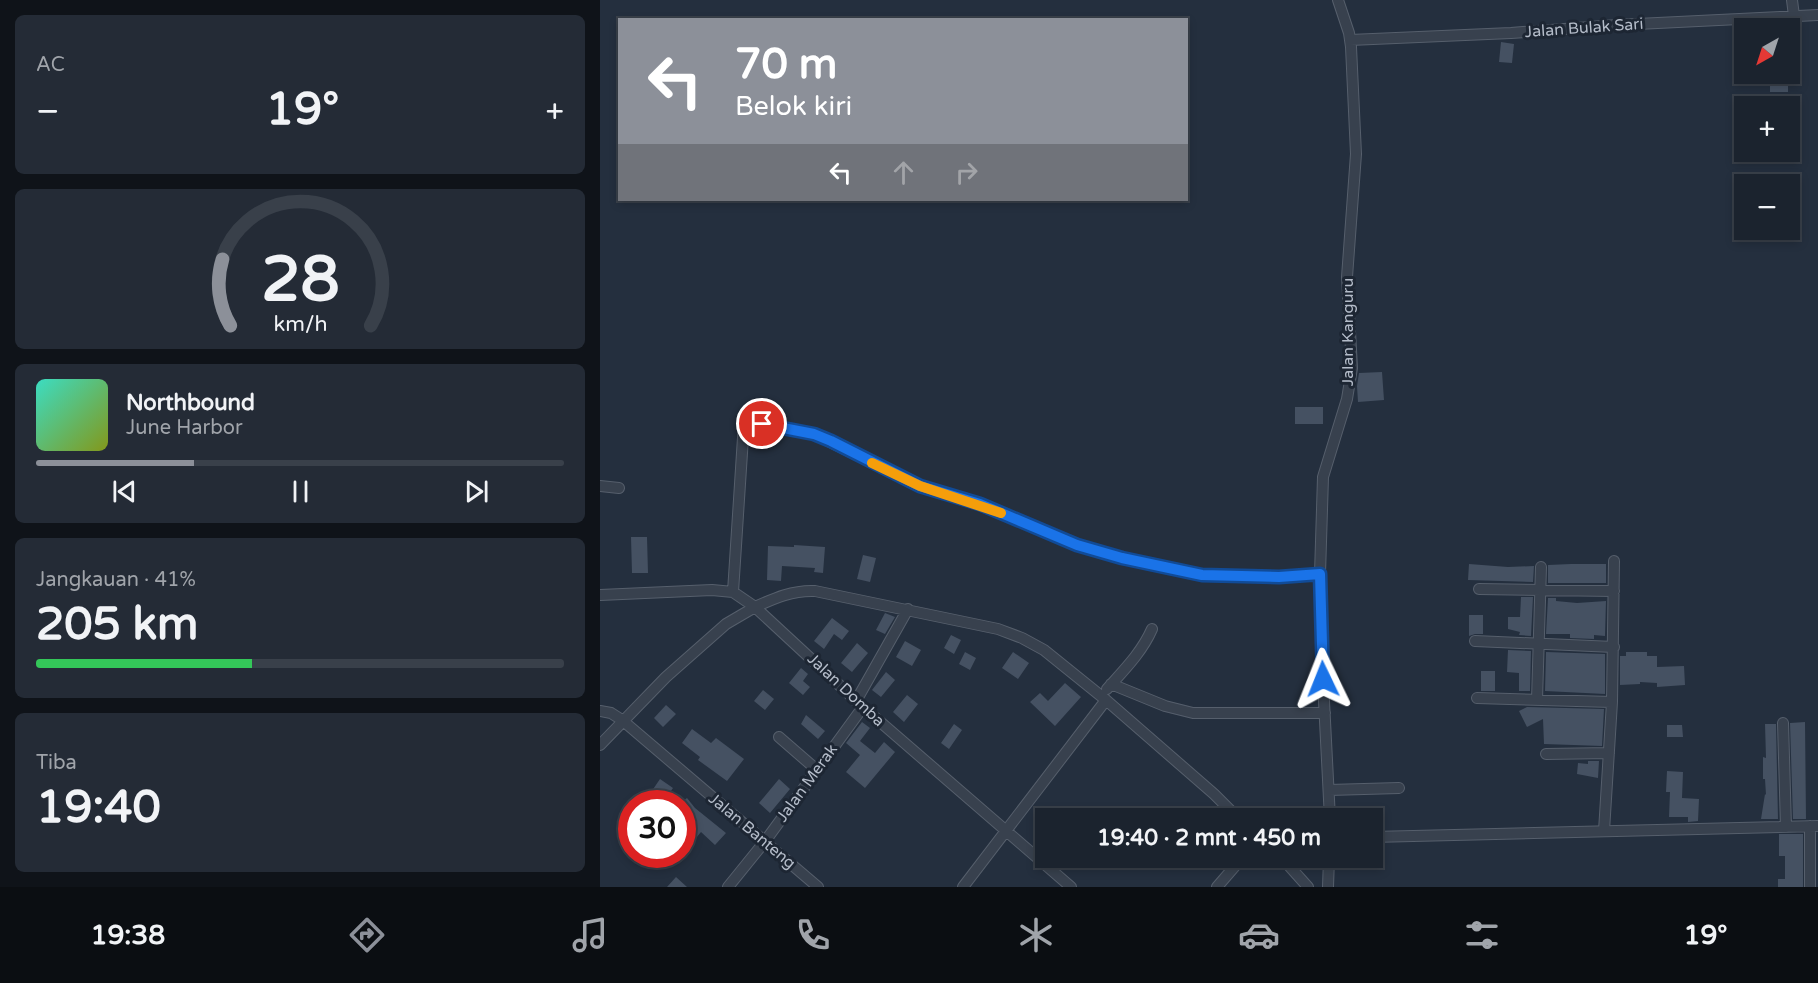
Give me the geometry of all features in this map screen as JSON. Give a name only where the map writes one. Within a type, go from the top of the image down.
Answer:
[{"type":"street","name":"Jalan Kanguru","points":[[1330,808],[1320,574],[1323,477],[1347,399],[1352,368],[1347,277],[1356,154],[1350,40],[1338,0]]},
{"type":"street","points":[[1792,0],[1794,15]]},
{"type":"street","name":"Jalan Bulak Sari","points":[[1350,40],[1818,15]]},
{"type":"street","points":[[600,595],[712,590],[733,592],[744,422],[814,434],[920,486],[980,504],[1077,545],[1122,558],[1202,575],[1279,577],[1320,574]]},
{"type":"street","points":[[600,486],[619,488]]},
{"type":"street","points":[[1604,831],[1612,702],[1614,561]]},
{"type":"street","points":[[1537,700],[1541,567]]},
{"type":"street","points":[[1479,589],[1614,591]]},
{"type":"street","points":[[600,745],[666,677],[726,624],[780,596],[800,591],[830,593],[998,629],[1022,638],[1044,650],[1103,697],[1228,808]]},
{"type":"street","name":"Jalan Domba","points":[[733,592],[755,607],[859,704],[1071,887]]},
{"type":"street","name":"Jalan Merak","points":[[728,887],[817,770],[859,704],[908,609]]},
{"type":"street","points":[[963,887],[1111,684],[1146,642],[1152,629]]},
{"type":"street","points":[[1475,641],[1614,647]]},
{"type":"street","points":[[1111,684],[1165,706],[1193,713],[1325,714]]},
{"type":"street","points":[[1477,698],[1612,702]]},
{"type":"street","name":"Jalan Banteng","points":[[600,711],[611,713],[622,720],[766,840],[818,887]]},
{"type":"street","points":[[1784,723],[1785,826]]},
{"type":"street","points":[[779,737],[817,770]]},
{"type":"street","points":[[1546,754],[1609,753]]},
{"type":"street","points":[[1329,790],[1399,788]]},
{"type":"street","points":[[1383,837],[1814,826],[1809,887]]},
{"type":"street","points":[[1217,887],[1233,868]]},
{"type":"street","points":[[1291,868],[1308,887]]},
{"type":"street","points":[[1329,868],[1329,887]]},
{"type":"building","points":[[1501,42],[1514,44],[1512,63],[1499,62]]},
{"type":"building","points":[[1770,84],[1788,84],[1788,92],[1770,92]]},
{"type":"building","points":[[1382,372],[1384,400],[1358,402],[1359,373]]},
{"type":"building","points":[[1295,407],[1323,407],[1323,424],[1295,424]]},
{"type":"building","points":[[631,537],[647,537],[648,573],[632,573]]},
{"type":"building","points":[[794,545],[825,547],[823,573],[814,572],[815,568],[782,566],[781,581],[767,580],[768,546],[794,547]]},
{"type":"building","points":[[863,555],[876,558],[870,582],[857,579]]},
{"type":"building","points":[[1469,564],[1534,566],[1533,582],[1468,580]]},
{"type":"building","points":[[1606,564],[1606,583],[1548,583],[1548,565]]},
{"type":"building","points":[[1521,597],[1533,597],[1531,636],[1519,635],[1520,632],[1508,629],[1508,617],[1520,617]]},
{"type":"building","points":[[1548,598],[1577,603],[1606,601],[1605,636],[1594,635],[1594,639],[1570,638],[1570,634],[1546,634]]},
{"type":"building","points":[[885,613],[895,617],[885,634],[876,630]]},
{"type":"building","points":[[1469,615],[1483,615],[1483,634],[1469,636]]},
{"type":"building","points":[[832,618],[849,631],[842,640],[834,634],[824,649],[814,641]]},
{"type":"building","points":[[951,635],[961,640],[954,654],[944,648]]},
{"type":"building","points":[[905,641],[921,650],[912,666],[896,657]]},
{"type":"building","points":[[857,643],[868,653],[852,672],[841,663]]},
{"type":"building","points":[[1508,650],[1531,651],[1530,691],[1519,691],[1519,673],[1507,672]]},
{"type":"building","points":[[965,652],[976,658],[970,670],[959,664]]},
{"type":"building","points":[[1013,652],[1029,663],[1018,679],[1002,668]]},
{"type":"building","points":[[1546,652],[1605,654],[1605,694],[1545,691]]},
{"type":"building","points":[[1626,652],[1647,652],[1647,656],[1657,656],[1657,667],[1684,666],[1685,685],[1657,687],[1657,683],[1640,682],[1640,684],[1620,685],[1620,656],[1626,656]]},
{"type":"building","points":[[801,668],[808,674],[803,681],[810,687],[803,695],[789,683]]},
{"type":"building","points":[[1481,671],[1495,671],[1495,691],[1481,691]]},
{"type":"building","points":[[886,672],[895,680],[881,697],[872,690]]},
{"type":"building","points":[[1065,683],[1081,697],[1055,726],[1030,702],[1040,693],[1048,701]]},
{"type":"building","points":[[763,690],[774,699],[765,710],[754,701]]},
{"type":"building","points":[[907,695],[918,704],[904,722],[893,712]]},
{"type":"building","points":[[666,705],[676,714],[663,727],[654,718]]},
{"type":"building","points":[[1527,707],[1604,709],[1602,746],[1544,744],[1543,719],[1527,727],[1519,711]]},
{"type":"building","points":[[806,715],[825,731],[818,739],[801,724]]},
{"type":"building","points":[[862,722],[870,728],[860,741],[875,753],[884,742],[895,752],[865,788],[846,772],[860,755],[846,743]]},
{"type":"building","points":[[1805,722],[1806,819],[1793,819],[1790,723]]},
{"type":"building","points":[[954,724],[962,730],[949,749],[941,743]]},
{"type":"building","points":[[1765,724],[1776,724],[1778,819],[1761,819],[1766,795],[1765,779],[1763,779],[1763,757],[1766,758]]},
{"type":"building","points":[[1667,725],[1682,725],[1683,737],[1667,737]]},
{"type":"building","points":[[692,729],[711,743],[716,738],[744,759],[727,781],[698,760],[700,757],[682,743]]},
{"type":"building","points":[[1588,761],[1599,761],[1598,778],[1577,774],[1578,763],[1588,764]]},
{"type":"building","points":[[1667,771],[1683,772],[1682,798],[1699,799],[1698,821],[1688,822],[1688,817],[1669,817],[1670,792],[1666,792]]},
{"type":"building","points":[[660,779],[673,788],[672,790],[653,790]]},
{"type":"building","points":[[779,779],[790,789],[770,813],[759,803]]},
{"type":"building","points":[[696,809],[726,833],[715,845],[701,832],[696,838]]},
{"type":"building","points":[[1779,834],[1803,834],[1803,887],[1778,887],[1778,879],[1785,879],[1785,856],[1779,856]]},
{"type":"building","points":[[676,877],[687,887],[667,887]]},
{"type":"slow traffic","points":[[872,463],[920,486],[980,504],[1001,513]]},
{"type":"route","points":[[762,424],[814,434],[920,486],[980,504],[1077,545],[1122,558],[1202,575],[1279,577],[1320,574],[1323,679]]}]
